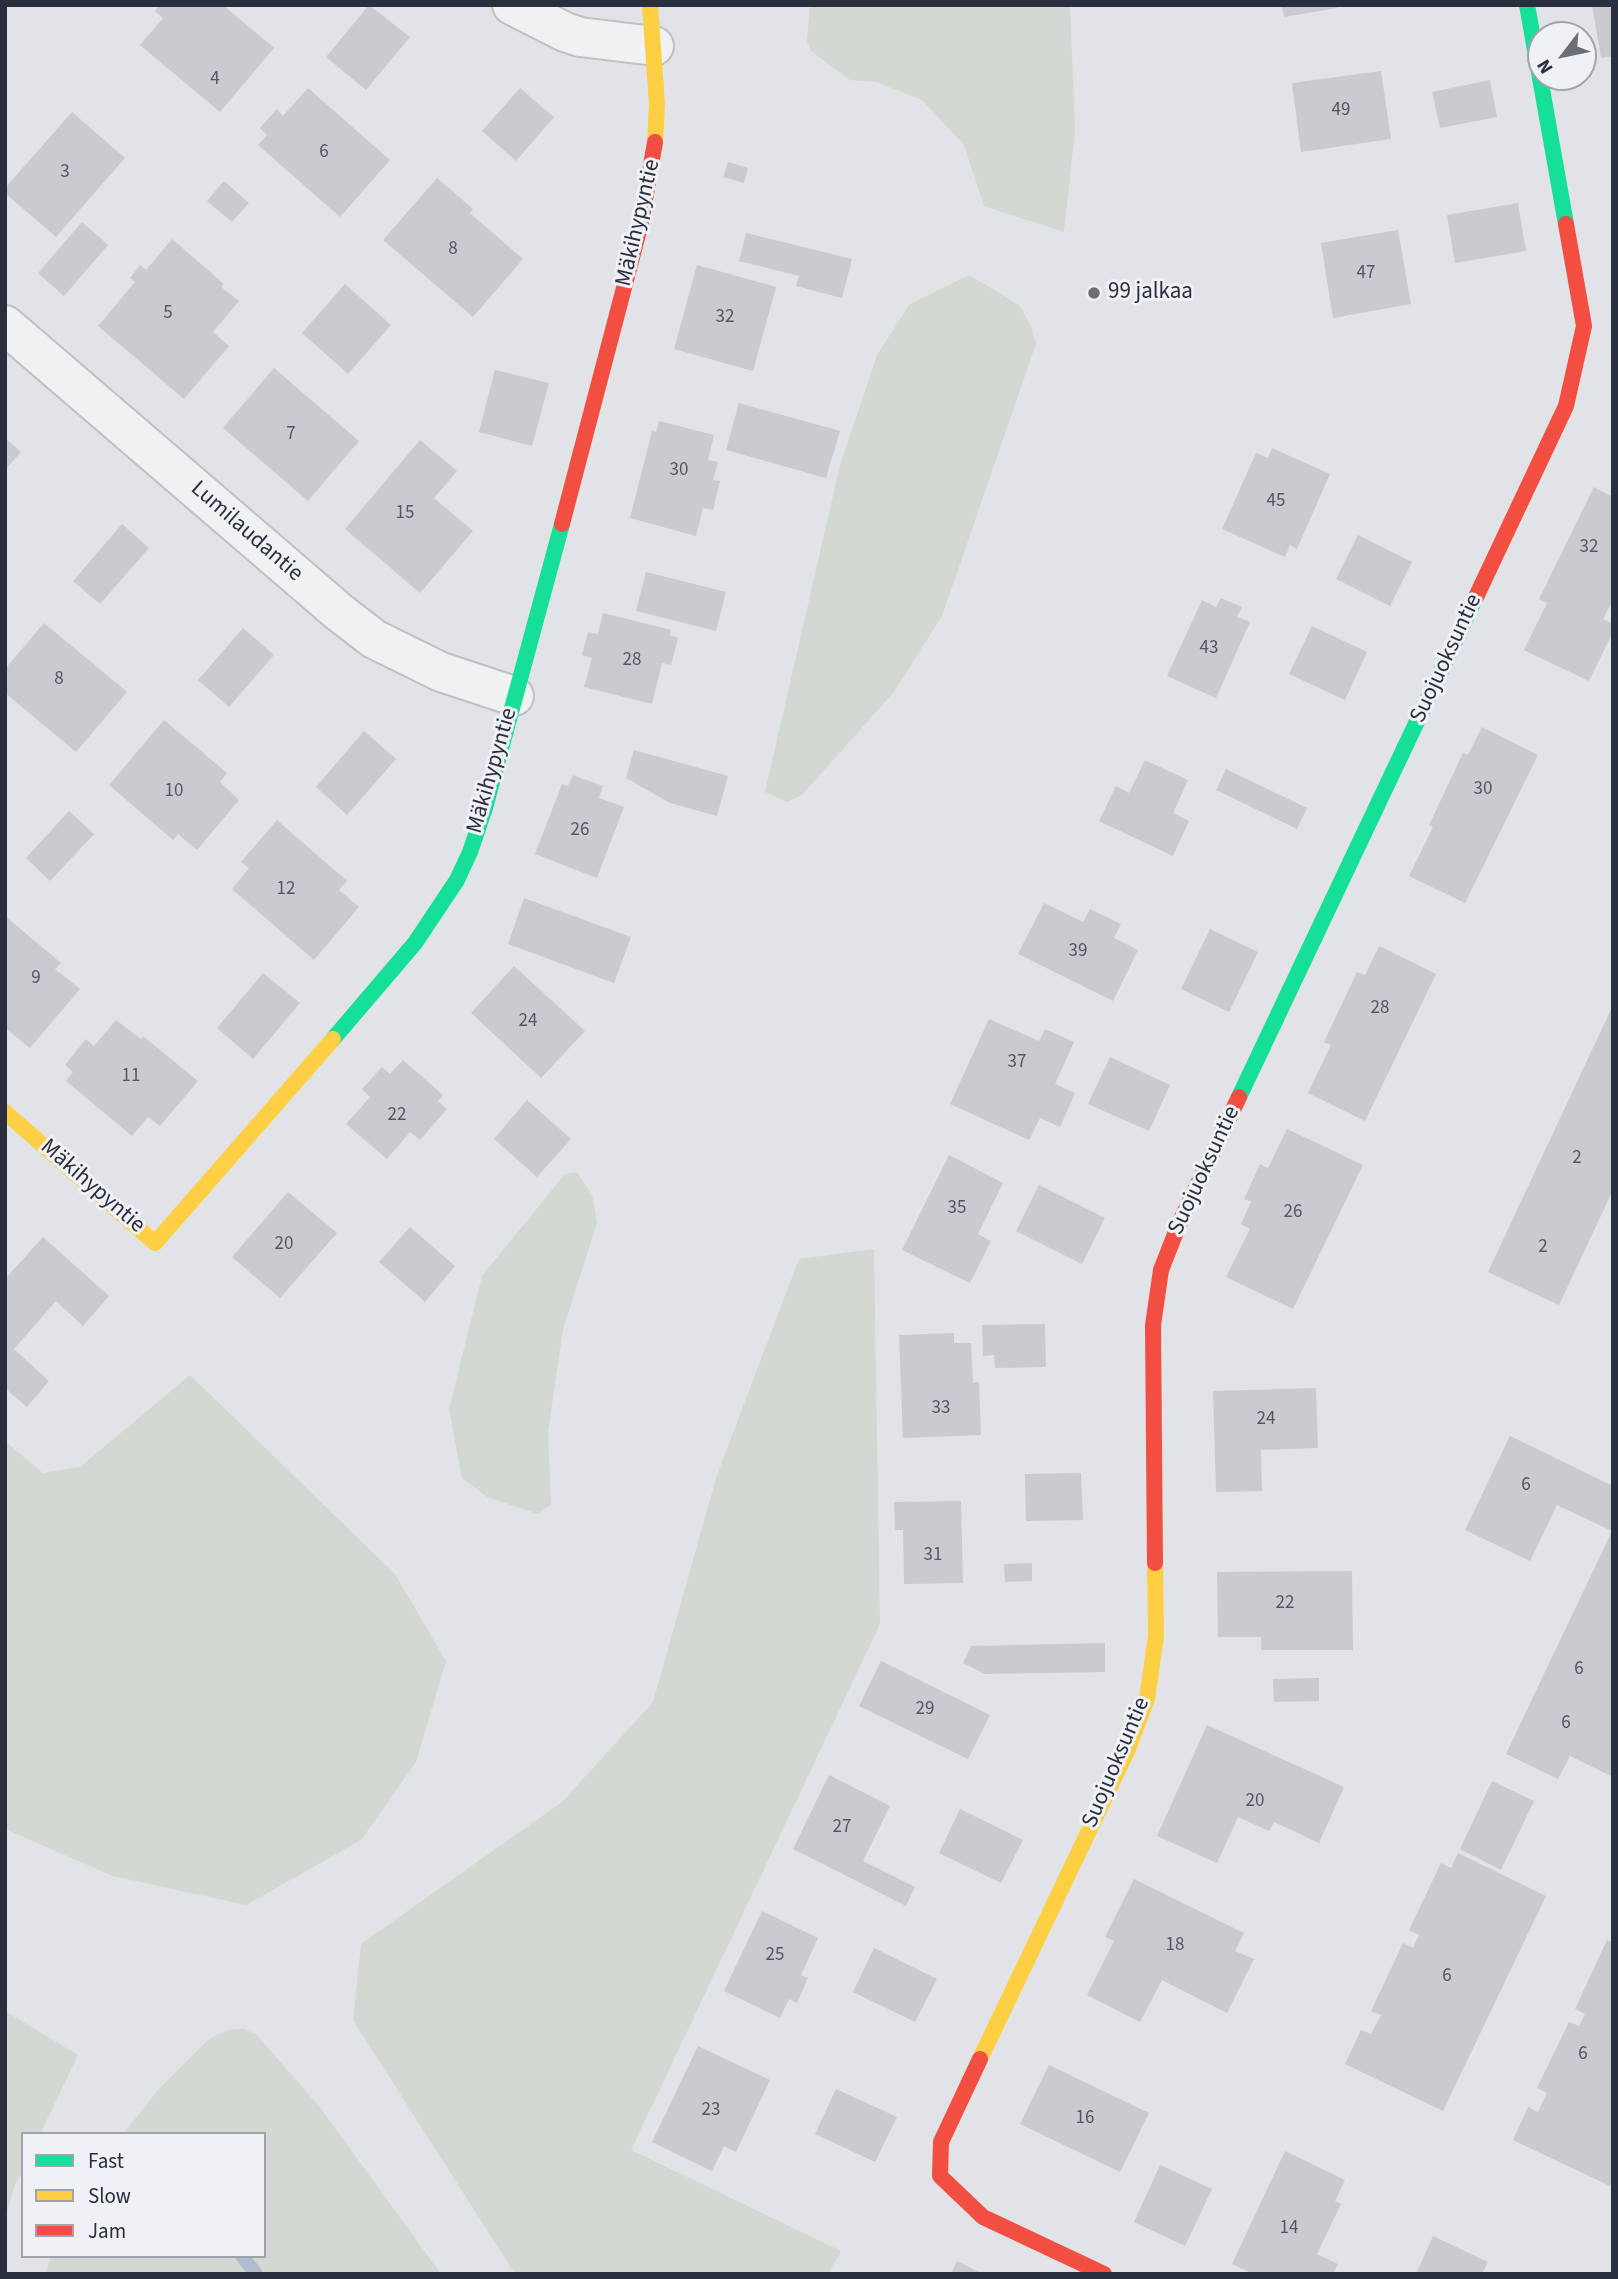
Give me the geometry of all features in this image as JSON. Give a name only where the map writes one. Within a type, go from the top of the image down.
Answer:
[{"type":"street","points":[[512,5],[580,37],[654,46]]},
{"type":"street","name":"Mäkihypyntie","points":[[5,1112],[155,1243],[415,943],[457,880],[485,808],[643,212],[655,153],[657,105],[650,5]]},
{"type":"street","name":"Suojuoksuntie","points":[[1104,2274],[983,2217],[940,2176],[941,2142],[1128,1749],[1147,1699],[1156,1636],[1153,1325],[1161,1270],[1179,1224],[1566,406],[1584,326],[1527,5]]},
{"type":"street","name":"Lumilaudantie","points":[[5,325],[339,612],[374,639],[441,672],[514,696]]},
{"type":"shaded area","points":[[810,5],[1070,5],[1075,130],[1064,232],[984,206],[964,145],[922,100],[876,82],[850,80],[811,51],[807,41]]},
{"type":"shaded area","points":[[969,275],[1019,305],[1031,326],[1036,344],[942,616],[894,692],[802,795],[787,802],[765,792],[840,465],[877,355],[910,304]]},
{"type":"shaded area","points":[[577,1172],[592,1195],[597,1223],[563,1329],[548,1432],[551,1505],[538,1514],[487,1497],[462,1478],[449,1409],[482,1276],[565,1174]]},
{"type":"shaded area","points":[[874,1249],[880,1624],[631,2150],[841,2251],[828,2274],[515,2274],[353,2020],[361,1944],[562,1802],[653,1702],[717,1475],[799,1259]]},
{"type":"shaded area","points":[[190,1375],[395,1574],[446,1661],[416,1762],[361,1840],[246,1905],[113,1876],[5,1829],[5,1441],[43,1473],[80,1467]]},
{"type":"shaded area","points":[[5,2011],[78,2055],[41,2132],[21,2132],[21,2174],[5,2218]]},
{"type":"shaded area","points":[[244,2029],[256,2034],[319,2106],[441,2274],[45,2274],[50,2258],[266,2258],[266,2132],[125,2132],[158,2090],[207,2041],[230,2030]]},
{"type":"building","points":[[160,5],[223,5],[274,48],[220,112],[140,45],[163,18],[155,11]]},
{"type":"building","points":[[369,5],[410,37],[366,90],[326,57]]},
{"type":"building","points":[[1282,5],[1337,5],[1337,8],[1284,17]]},
{"type":"building","points":[[1592,5],[1613,5],[1613,56],[1601,58],[1597,21],[1595,21]]},
{"type":"building","points":[[1381,71],[1391,139],[1301,152],[1292,83]]},
{"type":"building","points":[[1490,80],[1497,117],[1440,128],[1432,92]]},
{"type":"building","points":[[308,88],[390,160],[340,217],[258,145],[267,135],[260,128],[277,109],[283,116]]},
{"type":"building","points":[[520,88],[554,117],[516,161],[482,131]]},
{"type":"building","points":[[72,112],[125,158],[56,237],[5,193],[5,188]]},
{"type":"building","points":[[728,162],[748,168],[744,183],[723,177]]},
{"type":"building","points":[[437,178],[473,209],[470,213],[523,259],[473,317],[383,240]]},
{"type":"building","points":[[224,181],[249,203],[232,222],[207,201]]},
{"type":"building","points":[[1518,203],[1526,251],[1455,263],[1447,215]]},
{"type":"building","points":[[82,222],[108,245],[64,296],[38,273]]},
{"type":"building","points":[[1398,230],[1411,304],[1333,318],[1321,243]]},
{"type":"building","points":[[746,233],[852,259],[842,298],[796,286],[799,276],[739,261]]},
{"type":"building","points":[[172,239],[224,284],[221,287],[239,301],[213,332],[229,346],[184,399],[98,326],[135,282],[130,278],[140,265],[146,270]]},
{"type":"building","points":[[697,265],[776,287],[753,371],[674,349]]},
{"type":"building","points":[[345,284],[391,325],[348,374],[302,333]]},
{"type":"building","points":[[274,368],[359,441],[308,501],[223,428]]},
{"type":"building","points":[[495,370],[549,383],[532,446],[479,432]]},
{"type":"building","points":[[739,403],[840,431],[826,478],[726,450]]},
{"type":"building","points":[[659,421],[714,435],[708,460],[718,462],[713,480],[720,481],[713,510],[703,508],[696,536],[630,518],[652,431],[656,432]]},
{"type":"building","points":[[5,438],[21,452],[5,470]]},
{"type":"building","points":[[420,440],[457,471],[434,498],[473,531],[420,593],[345,529]]},
{"type":"building","points":[[1272,448],[1330,474],[1297,549],[1290,545],[1285,557],[1222,529],[1256,453],[1268,458]]},
{"type":"building","points":[[1594,487],[1613,497],[1613,600],[1603,619],[1613,624],[1613,632],[1589,681],[1524,650],[1547,603],[1539,599]]},
{"type":"building","points":[[122,524],[149,548],[100,604],[73,581]]},
{"type":"building","points":[[1358,535],[1412,562],[1390,606],[1336,579]]},
{"type":"building","points":[[646,572],[726,592],[716,631],[636,611]]},
{"type":"building","points":[[1221,598],[1242,607],[1237,617],[1250,622],[1216,698],[1167,676],[1202,600],[1216,607]]},
{"type":"building","points":[[603,613],[671,630],[670,635],[678,638],[671,665],[662,663],[652,704],[584,687],[592,658],[582,655],[588,632],[598,634]]},
{"type":"building","points":[[44,623],[127,692],[76,752],[5,693],[5,669]]},
{"type":"building","points":[[1312,626],[1367,652],[1345,700],[1289,674]]},
{"type":"building","points":[[243,628],[274,655],[229,707],[198,680]]},
{"type":"building","points":[[164,720],[227,773],[220,782],[239,800],[197,850],[178,834],[173,840],[109,785]]},
{"type":"building","points":[[1482,727],[1538,755],[1465,903],[1409,876],[1433,827],[1429,825],[1463,753],[1468,755]]},
{"type":"building","points":[[364,731],[396,759],[347,815],[316,787]]},
{"type":"building","points":[[634,750],[728,776],[717,816],[670,803],[626,778]]},
{"type":"building","points":[[1145,760],[1188,780],[1173,813],[1189,821],[1173,856],[1099,821],[1116,786],[1129,793]]},
{"type":"building","points":[[1226,769],[1307,808],[1297,829],[1216,790]]},
{"type":"building","points":[[573,775],[603,786],[599,798],[624,807],[597,878],[535,854],[562,784],[568,786]]},
{"type":"building","points":[[69,811],[94,834],[50,881],[26,858]]},
{"type":"building","points":[[277,820],[347,881],[339,890],[359,907],[314,960],[232,889],[249,868],[241,862]]},
{"type":"building","points":[[524,898],[631,937],[614,983],[508,944]]},
{"type":"building","points":[[1044,903],[1083,922],[1090,909],[1121,924],[1114,938],[1138,950],[1113,1001],[1018,954]]},
{"type":"building","points":[[5,916],[61,963],[55,969],[80,989],[30,1048],[5,1028]]},
{"type":"building","points":[[1210,929],[1258,952],[1229,1012],[1181,989]]},
{"type":"building","points":[[1379,946],[1436,974],[1365,1121],[1308,1093],[1331,1045],[1324,1042],[1357,972],[1365,975]]},
{"type":"building","points":[[514,966],[585,1031],[541,1078],[471,1013]]},
{"type":"building","points":[[263,973],[300,1003],[253,1059],[217,1028]]},
{"type":"building","points":[[1613,1005],[1613,1190],[1559,1305],[1488,1272]]},
{"type":"building","points":[[989,1019],[1039,1041],[1045,1029],[1074,1042],[1055,1084],[1075,1093],[1060,1127],[1040,1118],[1029,1140],[950,1104]]},
{"type":"building","points":[[116,1020],[141,1039],[143,1036],[198,1081],[160,1126],[148,1117],[132,1136],[66,1081],[73,1072],[65,1065],[86,1039],[94,1046]]},
{"type":"building","points":[[1110,1057],[1170,1085],[1149,1131],[1088,1104]]},
{"type":"building","points":[[403,1060],[443,1095],[438,1101],[447,1109],[420,1140],[410,1132],[387,1159],[346,1124],[370,1097],[362,1089],[382,1067],[390,1074]]},
{"type":"building","points":[[527,1100],[571,1139],[537,1177],[494,1139]]},
{"type":"building","points":[[1287,1129],[1363,1165],[1293,1309],[1226,1277],[1250,1229],[1241,1224],[1251,1202],[1244,1199],[1260,1164],[1268,1168]]},
{"type":"building","points":[[949,1155],[1003,1183],[978,1234],[991,1241],[970,1283],[902,1250]]},
{"type":"building","points":[[1039,1185],[1105,1218],[1082,1264],[1016,1231]]},
{"type":"building","points":[[288,1192],[337,1233],[280,1298],[232,1257]]},
{"type":"building","points":[[410,1227],[455,1266],[425,1302],[379,1262]]},
{"type":"building","points":[[43,1237],[109,1296],[83,1326],[56,1301],[14,1349],[49,1381],[27,1407],[5,1388],[5,1279]]},
{"type":"building","points":[[1045,1324],[1046,1367],[995,1368],[994,1355],[983,1356],[982,1325]]},
{"type":"building","points":[[954,1333],[954,1343],[971,1343],[973,1383],[979,1382],[981,1435],[903,1438],[899,1335]]},
{"type":"building","points":[[1316,1388],[1318,1448],[1261,1450],[1262,1491],[1216,1492],[1213,1391]]},
{"type":"building","points":[[1510,1436],[1613,1486],[1613,1777],[1570,1756],[1558,1779],[1506,1754],[1612,1531],[1557,1505],[1530,1561],[1465,1530]]},
{"type":"building","points":[[1081,1473],[1083,1520],[1026,1521],[1025,1474]]},
{"type":"building","points":[[961,1501],[963,1583],[904,1584],[903,1530],[895,1530],[894,1502]]},
{"type":"building","points":[[1032,1563],[1032,1581],[1005,1582],[1004,1564]]},
{"type":"building","points":[[1352,1571],[1353,1650],[1261,1650],[1261,1637],[1218,1637],[1217,1572]]},
{"type":"building","points":[[1105,1643],[1105,1672],[985,1674],[963,1663],[971,1646]]},
{"type":"building","points":[[881,1661],[990,1715],[968,1759],[859,1706]]},
{"type":"building","points":[[1319,1678],[1319,1701],[1274,1702],[1273,1679]]},
{"type":"building","points":[[1207,1725],[1344,1787],[1319,1843],[1274,1822],[1269,1831],[1238,1817],[1217,1863],[1157,1836]]},
{"type":"building","points":[[829,1775],[890,1806],[863,1861],[915,1887],[906,1906],[793,1849]]},
{"type":"building","points":[[1492,1781],[1534,1801],[1501,1870],[1460,1849]]},
{"type":"building","points":[[960,1809],[1023,1840],[1001,1883],[939,1853]]},
{"type":"building","points":[[1458,1853],[1546,1896],[1443,2111],[1345,2064],[1361,2030],[1371,2034],[1381,2015],[1371,2011],[1403,1943],[1413,1948],[1419,1935],[1409,1930],[1441,1863],[1451,1868]]},
{"type":"building","points":[[1134,1879],[1244,1933],[1235,1951],[1254,1959],[1227,2013],[1162,1980],[1140,2022],[1087,1995],[1114,1941],[1105,1937]]},
{"type":"building","points":[[762,1911],[818,1938],[801,1975],[808,1978],[797,2003],[789,1999],[780,2018],[724,1991]]},
{"type":"building","points":[[1607,1940],[1613,1943],[1613,2181],[1610,2186],[1513,2140],[1528,2107],[1538,2112],[1547,2093],[1537,2088],[1569,2022],[1579,2026],[1585,2014],[1575,2009]]},
{"type":"building","points":[[874,1948],[937,1979],[915,2022],[853,1992]]},
{"type":"building","points":[[698,2046],[770,2080],[736,2152],[724,2146],[712,2171],[652,2142]]},
{"type":"building","points":[[1049,2065],[1149,2113],[1120,2172],[1020,2124]]},
{"type":"building","points":[[836,2089],[897,2117],[875,2162],[815,2134]]},
{"type":"building","points":[[1285,2151],[1345,2180],[1335,2201],[1341,2204],[1317,2254],[1338,2264],[1333,2274],[1254,2274],[1232,2264]]},
{"type":"building","points":[[1160,2165],[1212,2189],[1185,2246],[1134,2222]]},
{"type":"building","points":[[1433,2236],[1488,2262],[1482,2274],[1416,2274]]},
{"type":"building","points":[[957,2261],[983,2274],[951,2274]]},
{"type":"waterway","points":[[244,2258],[256,2274]]},
{"type":"traffic: fast","points":[[1527,5],[1566,224]]},
{"type":"traffic: fast","points":[[333,1039],[415,943],[457,880],[470,852],[485,808],[562,524]]},
{"type":"traffic: fast","points":[[1239,1097],[1476,597]]},
{"type":"traffic: slow","points":[[650,5],[657,105],[655,142]]},
{"type":"traffic: slow","points":[[5,1112],[155,1243],[333,1039]]},
{"type":"traffic: slow","points":[[980,2059],[1128,1749],[1147,1699],[1156,1636],[1155,1563]]},
{"type":"traffic: jam","points":[[562,524],[641,223],[655,142]]},
{"type":"traffic: jam","points":[[1476,597],[1566,406],[1584,326],[1566,224]]},
{"type":"traffic: jam","points":[[1155,1563],[1153,1325],[1161,1270],[1179,1224],[1239,1097]]},
{"type":"traffic: jam","points":[[980,2059],[941,2142],[940,2176],[983,2217],[1104,2274]]},
{"type":"place","name":"99 jalkaa","points":[[1094,293]]}]
